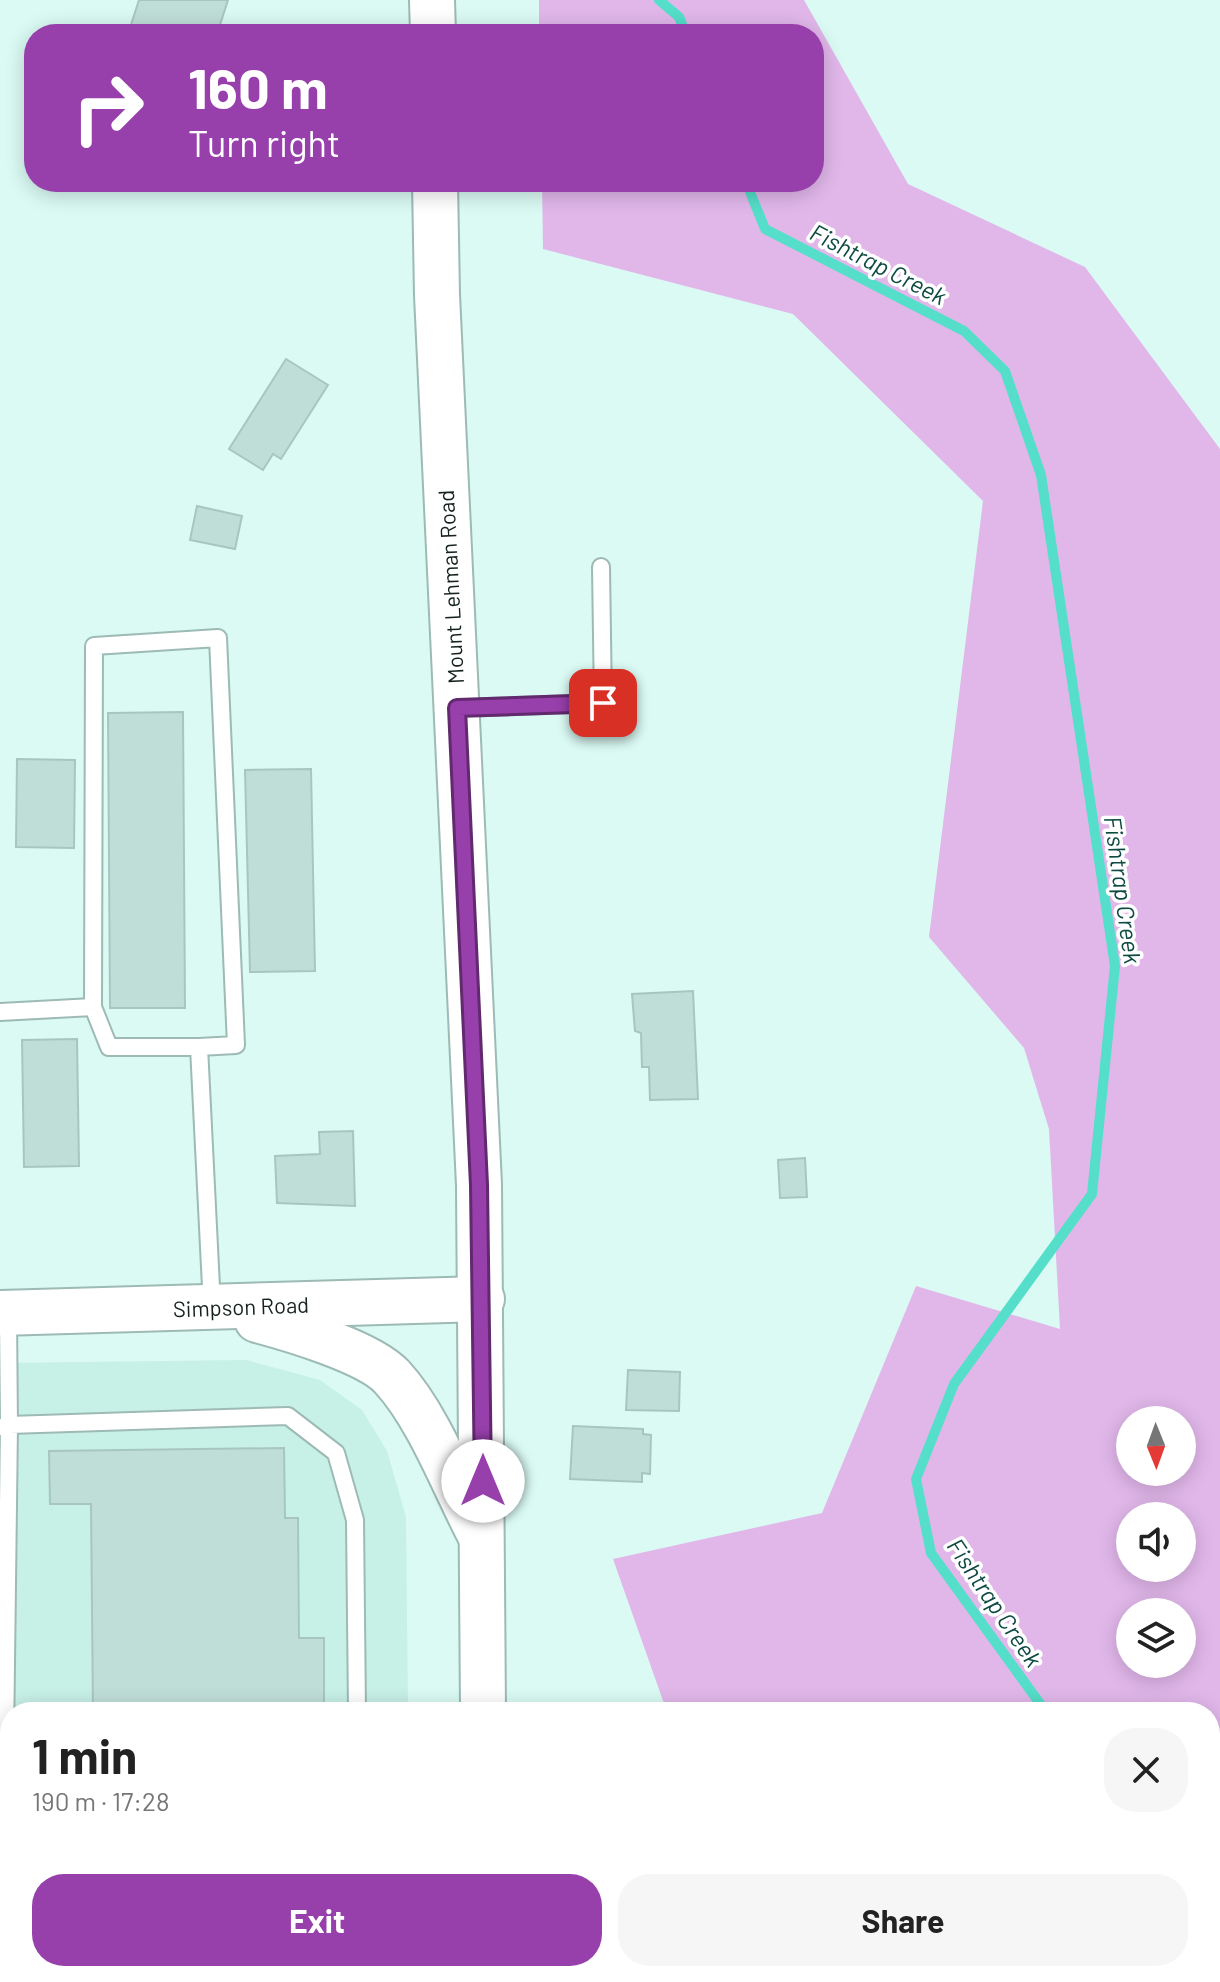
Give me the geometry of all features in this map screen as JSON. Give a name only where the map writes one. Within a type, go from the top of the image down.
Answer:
[{"type":"main road","points":[[432,0],[433,24]]},
{"type":"main road","name":"Mount Lehman Road","points":[[435,192],[437,295],[482,1299],[483,1702]]},
{"type":"main road","name":"Simpson Road","points":[[4,1313],[482,1299]]},
{"type":"main road","points":[[212,1309],[316,1336],[390,1375],[422,1417],[483,1541]]},
{"type":"lane","points":[[457,708],[603,703],[601,567]]},
{"type":"lane","points":[[218,638],[236,1045],[199,1047],[109,1047],[93,1007],[94,646],[218,638]]},
{"type":"lane","points":[[0,1012],[93,1007]]},
{"type":"lane","points":[[199,1047],[212,1309]]},
{"type":"lane","points":[[4,1313],[4,1702]]},
{"type":"lane","points":[[5,1426],[288,1416],[336,1453],[355,1520],[357,1702]]},
{"type":"shaded area","points":[[539,0],[804,0],[818,24],[539,24]]},
{"type":"shaded area","points":[[824,35],[908,184],[1085,267],[1220,449],[1220,1702],[663,1702],[613,1559],[822,1513],[916,1286],[1060,1329],[1049,1129],[1024,1048],[929,937],[983,501],[793,314],[543,249],[542,192],[824,192]]},
{"type":"shaded area","points":[[246,1360],[320,1380],[362,1410],[387,1451],[406,1517],[408,1702],[0,1702],[0,1363]]},
{"type":"building","points":[[139,0],[228,0],[220,24],[131,24]]},
{"type":"building","points":[[286,359],[328,385],[281,459],[273,454],[263,470],[229,449]]},
{"type":"building","points":[[197,506],[242,516],[235,549],[190,540]]},
{"type":"building","points":[[183,712],[185,1008],[110,1008],[108,713]]},
{"type":"building","points":[[17,759],[75,760],[74,848],[16,847]]},
{"type":"building","points":[[311,769],[315,971],[250,972],[245,770]]},
{"type":"building","points":[[693,991],[698,1099],[650,1100],[649,1067],[642,1067],[641,1033],[635,1031],[632,994]]},
{"type":"building","points":[[77,1039],[79,1166],[24,1167],[22,1040]]},
{"type":"building","points":[[353,1131],[355,1206],[277,1203],[275,1156],[320,1154],[319,1132]]},
{"type":"building","points":[[805,1158],[807,1197],[780,1198],[778,1160]]},
{"type":"building","points":[[628,1370],[680,1372],[679,1411],[626,1410]]},
{"type":"building","points":[[573,1426],[643,1429],[643,1434],[651,1435],[650,1474],[642,1473],[642,1482],[570,1479]]},
{"type":"building","points":[[284,1448],[285,1518],[298,1518],[299,1638],[324,1638],[324,1702],[93,1702],[91,1504],[50,1504],[49,1451]]},
{"type":"waterway","name":"Fishtrap Creek","points":[[659,0],[679,17],[682,24]]},
{"type":"waterway","name":"Fishtrap Creek","points":[[750,192],[765,229],[964,331],[1005,371],[1041,475],[1115,966],[1092,1194],[954,1384],[916,1479],[931,1553],[1039,1702]]},
{"type":"route","points":[[483,1481],[479,1185],[457,708],[603,703]]}]
